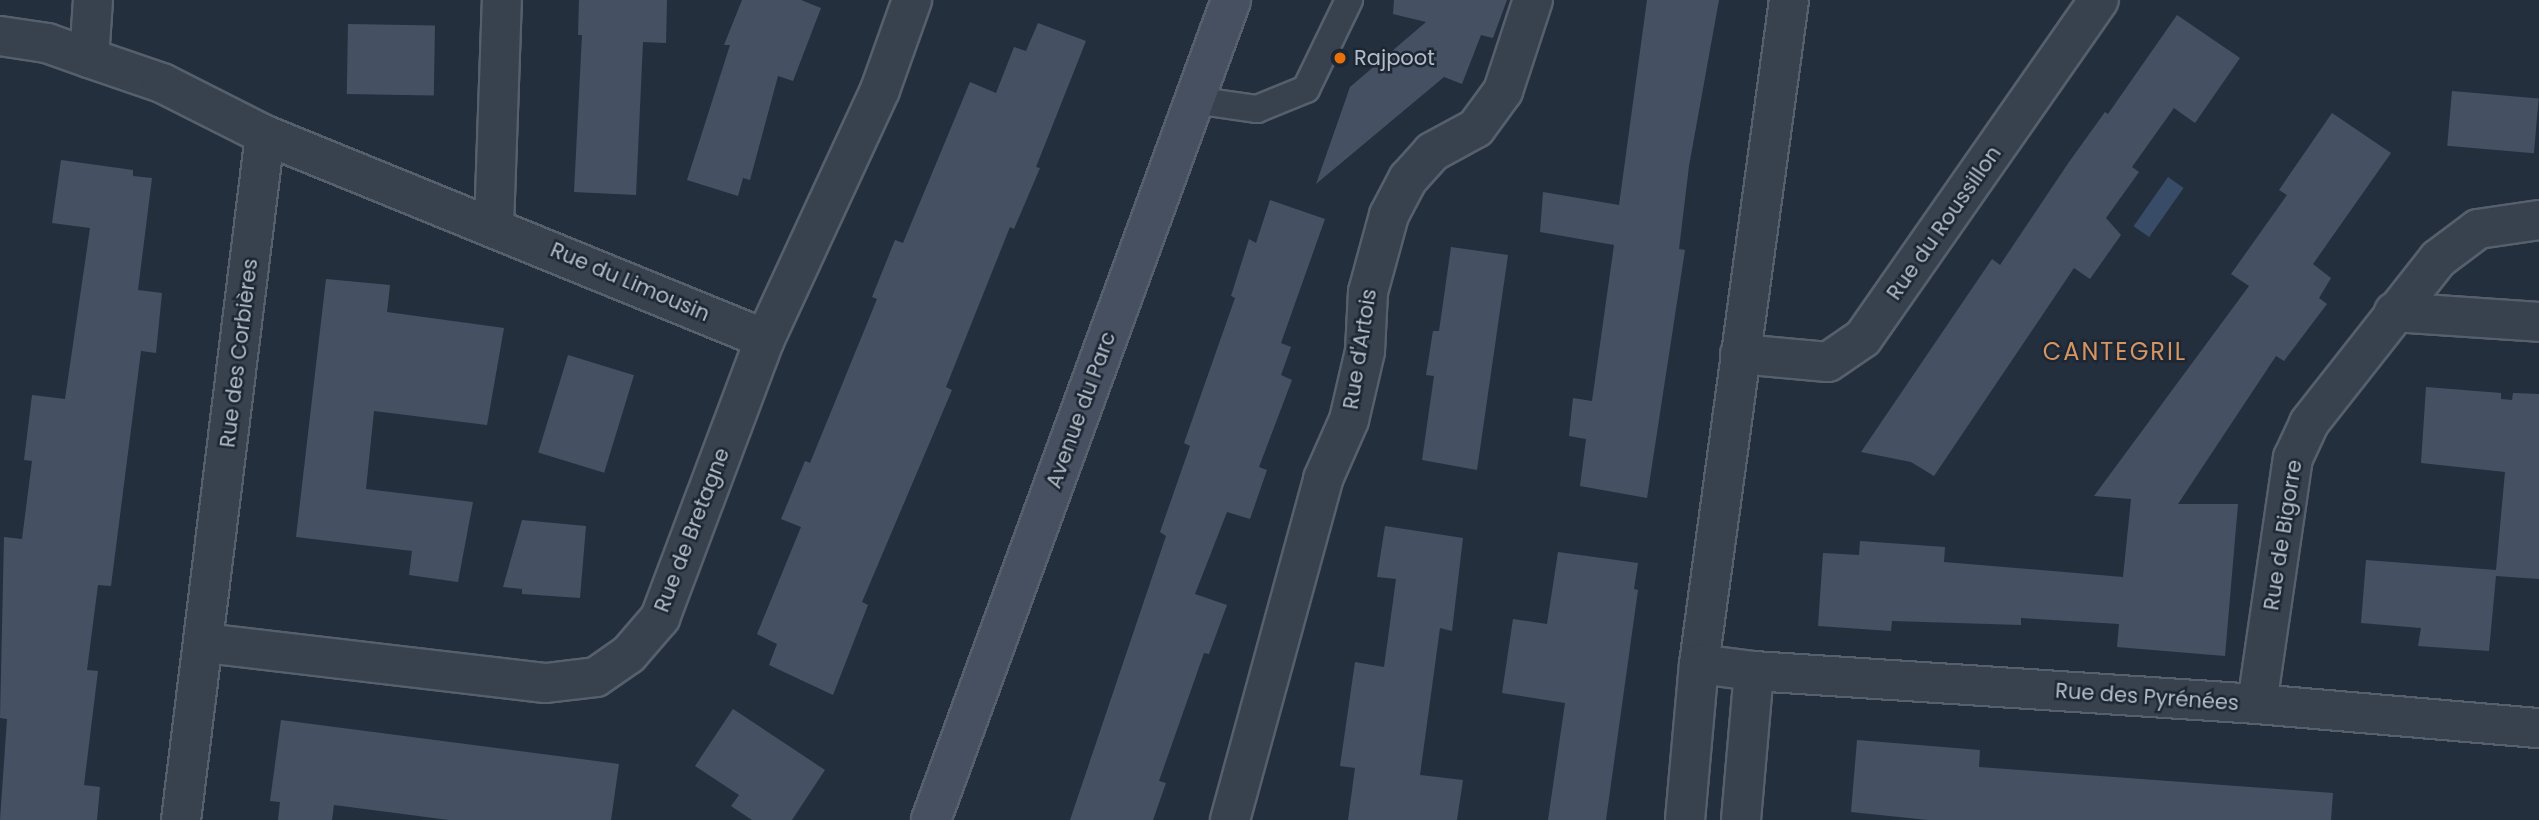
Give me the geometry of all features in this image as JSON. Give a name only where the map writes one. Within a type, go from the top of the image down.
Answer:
[{"type":"street","points":[[89,58],[93,0]]},
{"type":"street","points":[[494,226],[502,0]]},
{"type":"street","name":"Rue de Bretagne","points":[[205,643],[546,683],[596,677],[629,654],[660,618],[765,339],[880,90],[912,0]]},
{"type":"street","name":"Avenue du Parc","points":[[931,820],[1231,0]]},
{"type":"street","name":"Rue d'Artois","points":[[1230,820],[1324,480],[1349,420],[1365,351],[1368,292],[1389,215],[1408,179],[1432,152],[1476,128],[1503,91],[1533,0]]},
{"type":"street","points":[[1685,820],[1699,664],[1789,0]]},
{"type":"street","name":"Rue du Roussillon","points":[[1740,354],[1828,362],[1863,338],[2099,0]]},
{"type":"street","points":[[0,37],[47,43],[162,83],[265,135]]},
{"type":"street","name":"Rue du Limousin","points":[[265,135],[494,226],[765,339]]},
{"type":"street","name":"Rue des Corbières","points":[[181,820],[205,643],[265,135]]},
{"type":"street","name":"Rue de Bigorre","points":[[2257,704],[2293,458],[2309,423],[2438,259],[2477,229],[2539,220]]},
{"type":"street","points":[[2394,312],[2539,323]]},
{"type":"street","name":"Rue des Pyrénées","points":[[1699,664],[1754,671],[2257,704],[2539,728]]},
{"type":"street","points":[[1741,820],[1754,671]]},
{"type":"lane","points":[[1194,100],[1257,109],[1306,89],[1349,0]]},
{"type":"water","points":[[2168,177],[2184,188],[2149,237],[2134,226]]},
{"type":"building","points":[[579,0],[667,0],[666,43],[643,42],[636,195],[574,192],[582,35],[578,35]]},
{"type":"building","points":[[742,0],[801,0],[821,8],[793,81],[778,76],[750,180],[743,178],[738,196],[687,180],[730,45],[724,45]]},
{"type":"building","points":[[1394,0],[1507,0],[1493,38],[1481,35],[1462,84],[1444,77],[1316,184],[1350,87],[1426,22],[1393,14]]},
{"type":"building","points":[[1647,0],[1719,0],[1689,166],[1679,249],[1685,250],[1647,498],[1580,486],[1586,439],[1569,436],[1573,398],[1592,401],[1614,245],[1540,232],[1543,192],[1619,205]]},
{"type":"building","points":[[2177,15],[2240,58],[2195,123],[2174,108],[2132,167],[2139,172],[2106,218],[2121,235],[2090,279],[2074,268],[1934,476],[1911,462],[1861,452],[1992,259],[2000,265],[2069,162],[2105,112],[2108,114]]},
{"type":"building","points":[[1038,23],[1086,41],[1036,167],[1040,168],[1014,229],[1010,227],[946,387],[952,390],[862,602],[868,605],[833,695],[769,665],[777,644],[757,634],[801,527],[781,519],[805,461],[810,463],[877,299],[872,297],[895,240],[903,243],[970,82],[996,93],[1014,47],[1026,51]]},
{"type":"building","points":[[348,24],[435,26],[434,96],[347,94]]},
{"type":"building","points":[[2452,91],[2539,99],[2534,153],[2447,146]]},
{"type":"building","points":[[2332,113],[2391,153],[2313,264],[2331,278],[2319,298],[2327,304],[2284,361],[2276,356],[2178,504],[2238,504],[2225,656],[2117,647],[2119,624],[2021,618],[2021,625],[1892,621],[1891,631],[1818,626],[1823,553],[1859,555],[1860,541],[1945,547],[1944,562],[2123,577],[2131,499],[2094,496],[2249,286],[2231,274],[2287,195],[2279,190]]},
{"type":"building","points":[[61,160],[133,170],[133,176],[152,178],[138,290],[162,293],[156,353],[141,351],[111,586],[98,585],[87,670],[98,671],[84,785],[100,787],[97,820],[0,820],[7,719],[0,718],[4,537],[22,539],[32,461],[24,460],[32,395],[65,399],[90,228],[52,223]]},
{"type":"building","points":[[1270,200],[1325,219],[1281,343],[1291,347],[1281,375],[1292,380],[1259,467],[1267,470],[1250,519],[1227,512],[1195,594],[1227,605],[1209,654],[1204,653],[1159,781],[1166,783],[1153,820],[1070,820],[1166,536],[1160,532],[1190,446],[1184,443],[1235,298],[1231,296],[1249,239],[1256,243]]},
{"type":"building","points":[[1451,247],[1508,255],[1477,470],[1422,460],[1434,376],[1426,375],[1433,331],[1439,331]]},
{"type":"building","points":[[326,279],[390,285],[387,312],[504,328],[487,425],[374,411],[366,489],[473,502],[458,582],[409,575],[412,551],[296,537]]},
{"type":"building","points":[[568,355],[634,375],[604,473],[538,453]]},
{"type":"building","points":[[2426,387],[2501,393],[2501,399],[2512,400],[2513,393],[2539,394],[2539,579],[2496,576],[2489,651],[2418,646],[2421,628],[2361,623],[2366,560],[2496,570],[2505,472],[2421,463]]},
{"type":"building","points":[[522,520],[586,526],[580,598],[522,594],[522,589],[503,587]]},
{"type":"building","points":[[1385,526],[1463,538],[1452,631],[1440,628],[1420,775],[1463,780],[1457,820],[1348,820],[1355,768],[1340,766],[1355,662],[1384,667],[1396,579],[1377,577]]},
{"type":"building","points":[[1558,552],[1638,563],[1634,589],[1638,590],[1606,820],[1548,820],[1565,703],[1502,693],[1513,619],[1547,624]]},
{"type":"building","points":[[733,709],[825,770],[792,820],[752,820],[731,806],[739,795],[695,766]]},
{"type":"building","points":[[281,720],[619,764],[611,820],[449,820],[334,805],[332,820],[278,820],[280,802],[270,801]]},
{"type":"building","points":[[1857,740],[1980,750],[1979,767],[2333,793],[2331,820],[1928,820],[1851,812]]},
{"type":"place","name":"Rajpoot","points":[[1340,58]]},
{"type":"district","name":"CANTEGRIL","points":[[2115,352]]}]
